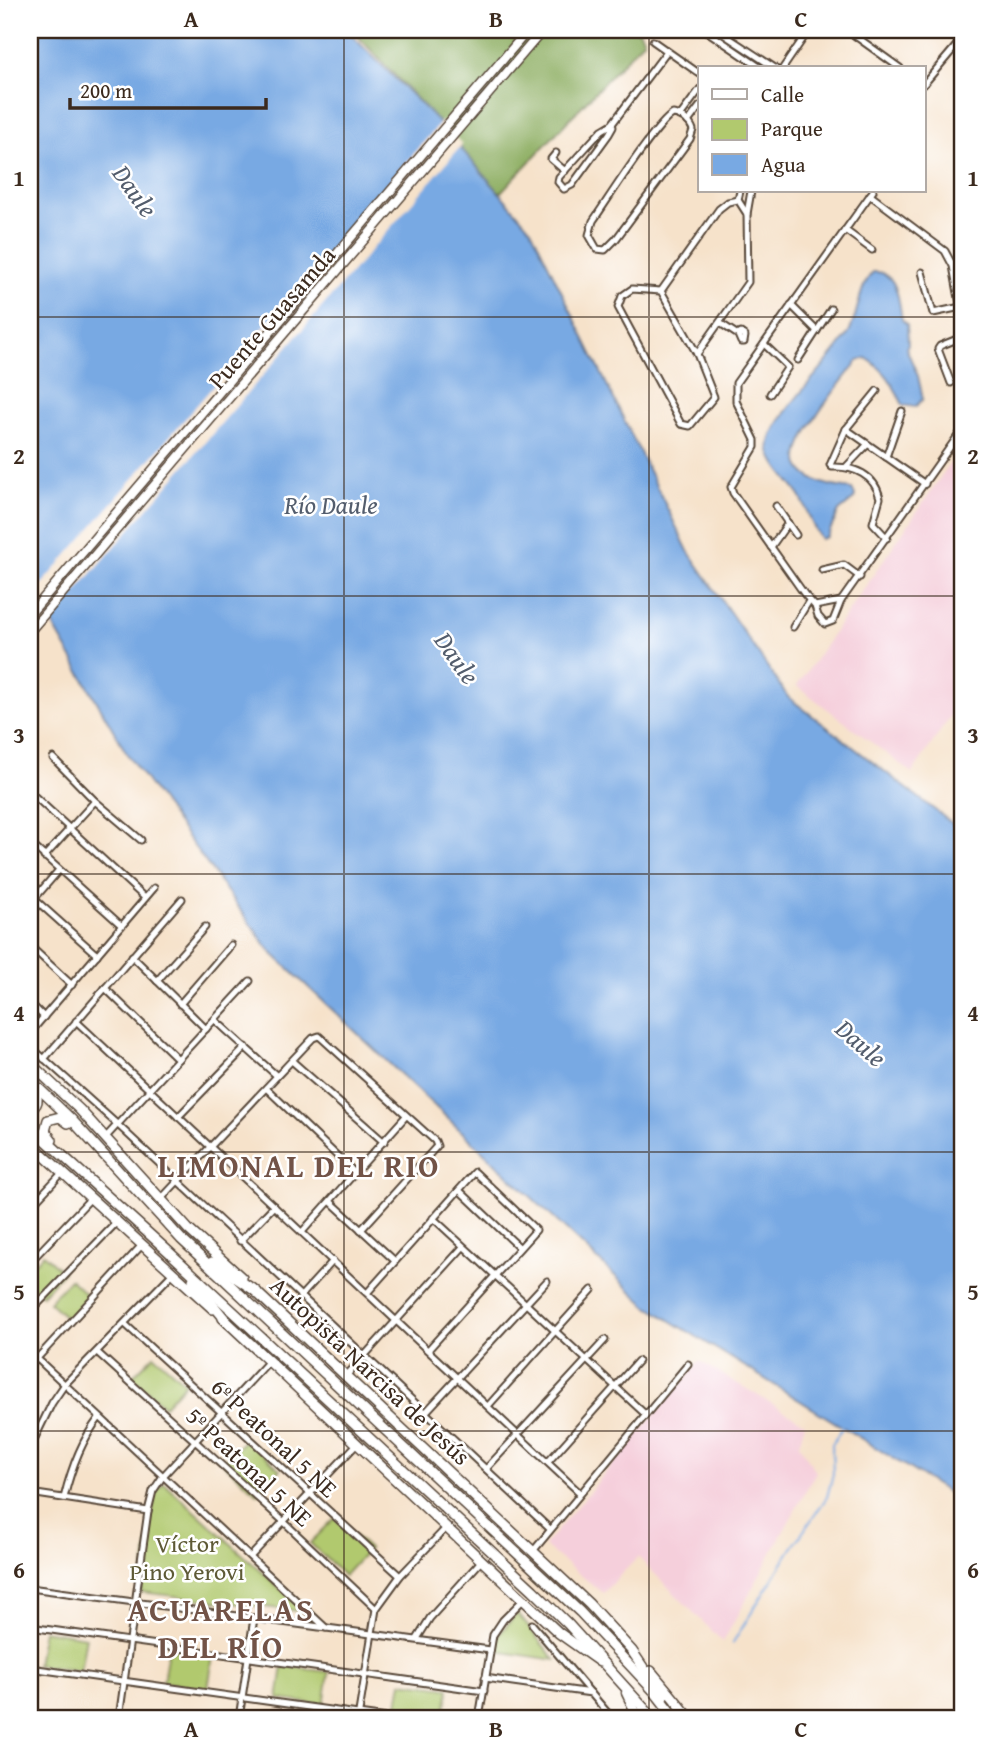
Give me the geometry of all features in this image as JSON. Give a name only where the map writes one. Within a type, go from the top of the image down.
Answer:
[{"type":"main road","name":"Puente Guasamda","points":[[30,614],[528,30]]},
{"type":"main road","name":"Puente Guasamda","points":[[30,631],[543,30]]},
{"type":"main road","name":"Autopista Narcisa de Jesús","points":[[30,1063],[80,1110],[189,1230],[589,1604],[632,1651],[674,1717]]},
{"type":"main road","name":"Autopista Narcisa de Jesús","points":[[30,1080],[71,1119],[186,1244],[545,1578],[613,1645],[674,1717]]},
{"type":"main road","points":[[30,1086],[36,1092],[38,1100],[30,1110]]},
{"type":"main road","points":[[83,1174],[75,1161],[46,1134],[48,1120],[56,1116],[64,1119],[89,1146],[103,1154]]},
{"type":"main road","name":"Autopista Narcisa de Jesús","points":[[30,1126],[175,1256],[533,1590],[568,1624],[653,1718]]},
{"type":"main road","name":"Autopista Narcisa de Jesús","points":[[31,1146],[173,1272],[559,1633],[608,1669]]},
{"type":"main road","points":[[186,1244],[257,1293]]},
{"type":"main road","points":[[175,1256],[228,1323]]},
{"type":"main road","points":[[632,1651],[661,1681],[690,1718]]},
{"type":"main road","points":[[617,1679],[631,1699],[638,1718]]},
{"type":"street","points":[[705,30],[758,66]]},
{"type":"street","points":[[717,30],[772,66]]},
{"type":"street","points":[[784,66],[809,30]]},
{"type":"street","points":[[851,31],[897,66]]},
{"type":"street","points":[[926,83],[962,39]]},
{"type":"street","points":[[653,41],[698,74]]},
{"type":"street","points":[[612,124],[612,130],[589,163],[572,185],[565,189],[558,180],[602,130],[612,124],[667,51]]},
{"type":"street","points":[[680,116],[698,92]]},
{"type":"street","points":[[688,122],[698,109]]},
{"type":"street","points":[[673,114],[688,122],[692,133],[682,149],[616,239],[605,250],[597,249],[589,235],[593,222],[667,117],[673,114]]},
{"type":"street","points":[[556,153],[551,159],[565,171]]},
{"type":"street","points":[[580,154],[589,163]]},
{"type":"street","points":[[740,192],[738,200],[747,214]]},
{"type":"street","points":[[697,354],[748,282],[747,214],[751,192]]},
{"type":"street","points":[[962,315],[953,266],[945,251],[871,193],[736,383],[736,401],[755,440],[755,447],[732,487],[733,493],[815,606],[821,620],[830,624],[838,615],[841,601],[962,430]]},
{"type":"street","points":[[662,291],[719,209],[728,202],[738,200]]},
{"type":"street","points":[[845,230],[872,250]]},
{"type":"street","points":[[922,272],[933,313],[961,307]]},
{"type":"street","points":[[632,289],[662,291],[697,354],[714,397],[696,422],[686,427],[681,424],[618,307],[620,298],[632,289]]},
{"type":"street","points":[[791,305],[817,331]]},
{"type":"street","points":[[798,360],[831,309]]},
{"type":"street","points":[[720,323],[738,335]]},
{"type":"street","points":[[951,383],[938,349],[962,337]]},
{"type":"street","points":[[764,344],[788,367],[770,394]]},
{"type":"street","points":[[877,391],[846,429],[830,465],[860,472],[876,485],[880,502],[872,519],[887,538]]},
{"type":"street","points":[[886,457],[902,411]]},
{"type":"street","points":[[846,429],[925,484]]},
{"type":"street","points":[[846,467],[867,445]]},
{"type":"street","points":[[776,506],[796,535]]},
{"type":"street","points":[[771,547],[788,523]]},
{"type":"street","points":[[822,570],[844,565],[860,577]]},
{"type":"street","points":[[793,627],[809,601]]},
{"type":"street","points":[[815,606],[841,601]]},
{"type":"street","points":[[53,758],[95,801],[141,840]]},
{"type":"street","points":[[30,792],[145,898]]},
{"type":"street","points":[[44,857],[95,801]]},
{"type":"street","points":[[30,843],[121,925]]},
{"type":"street","points":[[59,870],[32,897],[97,955]]},
{"type":"street","points":[[30,1033],[154,888]]},
{"type":"street","points":[[44,1059],[182,899]]},
{"type":"street","points":[[157,981],[205,927]]},
{"type":"street","points":[[180,1003],[231,945]]},
{"type":"street","points":[[30,946],[72,985]]},
{"type":"street","points":[[132,957],[206,1029]]},
{"type":"street","points":[[105,1138],[250,981]]},
{"type":"street","points":[[105,988],[178,1059]]},
{"type":"street","points":[[30,1003],[44,1017]]},
{"type":"street","points":[[215,1020],[277,1076]]},
{"type":"street","points":[[76,1021],[580,1493]]},
{"type":"street","points":[[161,1199],[314,1037],[322,1037],[435,1141],[437,1146],[361,1230]]},
{"type":"street","points":[[30,1046],[551,1529]]},
{"type":"street","points":[[178,1117],[246,1047]]},
{"type":"street","points":[[292,1060],[384,1142]]},
{"type":"street","points":[[266,1088],[355,1173]]},
{"type":"street","points":[[302,1232],[406,1116]]},
{"type":"street","points":[[367,1293],[475,1172],[536,1230],[428,1350]]},
{"type":"street","points":[[30,1207],[62,1173]]},
{"type":"street","points":[[458,1190],[519,1247]]},
{"type":"street","points":[[30,1262],[91,1198]]},
{"type":"street","points":[[330,1201],[395,1261]]},
{"type":"street","points":[[240,1241],[274,1206]]},
{"type":"street","points":[[433,1218],[645,1414]]},
{"type":"street","points":[[30,1312],[117,1222]]},
{"type":"street","points":[[30,1366],[142,1245]]},
{"type":"street","points":[[346,1376],[463,1247]]},
{"type":"street","points":[[300,1297],[332,1261]]},
{"type":"street","points":[[30,1448],[52,1403],[65,1384],[98,1353],[173,1272]]},
{"type":"street","points":[[425,1413],[547,1281]]},
{"type":"street","points":[[488,1406],[592,1290]]},
{"type":"street","name":"6º Peatonal 5 NE","points":[[125,1324],[400,1576]]},
{"type":"street","points":[[486,1469],[605,1340]]},
{"type":"street","points":[[30,1352],[326,1628]]},
{"type":"street","name":"5º Peatonal 5 NE","points":[[98,1353],[376,1609]]},
{"type":"street","points":[[548,1462],[638,1361]]},
{"type":"street","points":[[119,1718],[153,1491],[163,1476],[269,1362]]},
{"type":"street","points":[[534,1550],[688,1364]]},
{"type":"street","points":[[64,1498],[80,1450],[90,1429],[99,1418]]},
{"type":"street","points":[[251,1556],[357,1443]]},
{"type":"street","points":[[30,1493],[148,1511]]},
{"type":"street","points":[[359,1716],[376,1609],[400,1576],[447,1527]]},
{"type":"street","points":[[417,1639],[430,1618],[482,1560]]},
{"type":"street","points":[[30,1588],[490,1650]]},
{"type":"street","points":[[479,1718],[493,1635],[503,1620],[524,1599]]},
{"type":"street","points":[[239,1718],[254,1618]]},
{"type":"street","points":[[532,1623],[612,1718]]},
{"type":"street","points":[[30,1627],[484,1691]]},
{"type":"street","points":[[30,1668],[387,1718]]},
{"type":"street","points":[[485,1678],[591,1693]]},
{"type":"street","points":[[30,1715],[51,1718]]},
{"type":"shaded area","points":[[962,446],[962,699],[912,773],[797,686]]},
{"type":"shaded area","points":[[699,1361],[805,1423],[799,1444],[816,1472],[723,1642],[638,1557],[603,1593],[544,1546]]},
{"type":"green space","points":[[352,30],[639,30],[644,40],[500,193]]},
{"type":"green space","points":[[43,1254],[63,1272],[42,1295],[30,1284],[30,1268]]},
{"type":"green space","points":[[70,1279],[90,1298],[69,1320],[49,1302]]},
{"type":"green space","points":[[154,1355],[185,1383],[164,1406],[132,1377]]},
{"type":"green space","points":[[246,1439],[280,1469],[258,1494],[222,1462]]},
{"type":"green space","name":"Víctor Pino Yerovi","points":[[164,1483],[306,1612],[141,1592],[155,1493]]},
{"type":"green space","points":[[335,1518],[369,1549],[344,1576],[310,1543]]},
{"type":"green space","points":[[517,1613],[555,1660],[495,1651],[498,1636]]},
{"type":"green space","points":[[43,1630],[86,1637],[80,1671],[37,1665]]},
{"type":"green space","points":[[168,1649],[213,1656],[208,1689],[163,1682]]},
{"type":"green space","points":[[283,1666],[329,1672],[324,1705],[278,1699]]},
{"type":"green space","points":[[402,1682],[449,1688],[444,1718],[396,1715]]},
{"type":"water","name":"Río Daule","points":[[30,30],[346,30],[432,115],[531,229],[688,551],[788,697],[962,831],[962,1501],[647,1306],[271,952],[127,754],[30,585]]},
{"type":"water","points":[[873,272],[888,276],[896,288],[902,320],[907,324],[906,348],[918,376],[923,399],[915,407],[903,405],[884,373],[866,358],[858,361],[831,396],[802,442],[798,455],[799,465],[815,480],[852,489],[855,495],[854,499],[839,511],[827,537],[821,539],[800,496],[772,457],[771,439],[788,409],[842,344],[855,317],[864,285]]},
{"type":"pier","points":[[442,121],[462,145],[48,624],[32,596]]},
{"type":"waterway","points":[[732,1644],[827,1497],[833,1474],[832,1444],[842,1428]]},
{"type":"district","name":"LIMONAL DEL RIO","points":[[299,1166]]},
{"type":"district","name":"ACUARELAS DEL RÍO","points":[[221,1628]]},
{"type":"water label","name":"Daule","points":[[135,191]]},
{"type":"water label","name":"Daule","points":[[457,658]]},
{"type":"water label","name":"Daule","points":[[861,1043]]}]
